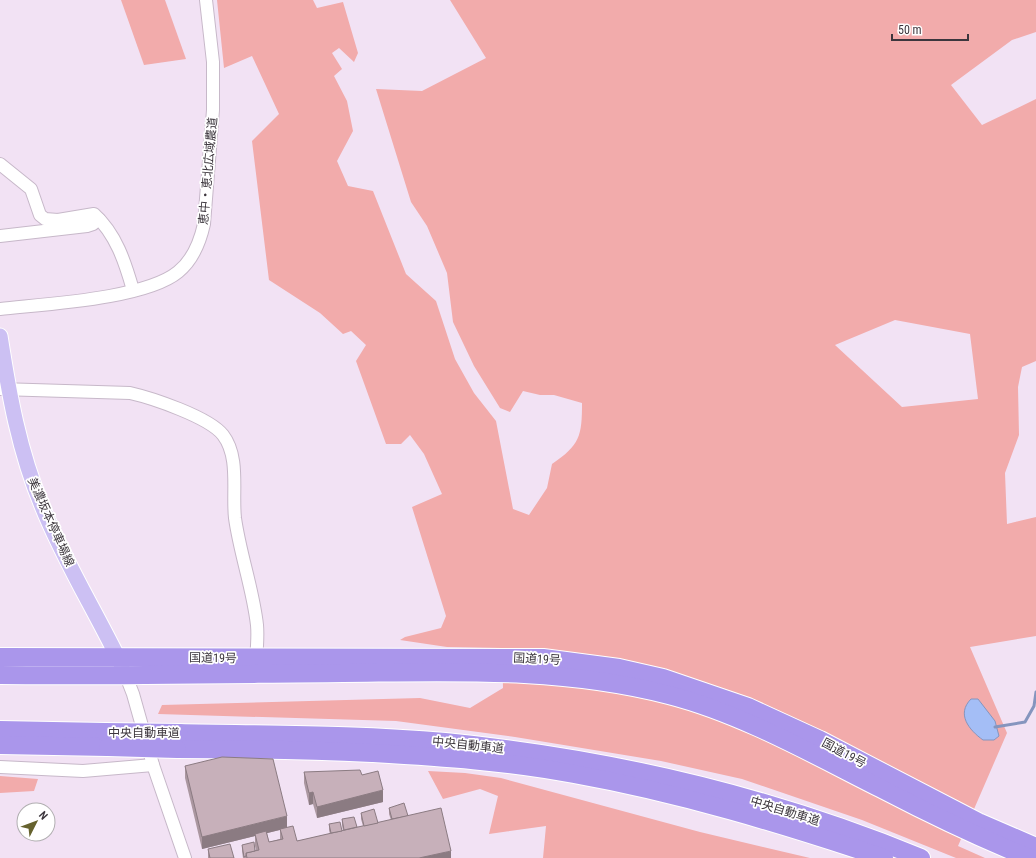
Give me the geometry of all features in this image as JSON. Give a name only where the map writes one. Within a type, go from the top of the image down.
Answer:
[{"type":"highway","name":"国道19号","points":[[0,657],[256,659],[365,657],[543,658],[619,668],[663,678],[748,707],[820,740],[978,822],[1036,847]]},
{"type":"highway","name":"国道19号","points":[[0,675],[126,676],[511,672],[589,679],[637,687],[672,696],[721,713],[754,727],[828,760],[970,834],[1030,858]]},
{"type":"highway","name":"中央自動車道","points":[[0,730],[106,740]]},
{"type":"highway","name":"中央自動車道","points":[[0,745],[106,740],[178,741],[370,737],[444,742],[574,760],[645,773],[720,791],[787,810],[888,844],[921,858]]},
{"type":"highway","name":"中央自動車道","points":[[178,741],[269,749],[444,757],[573,774],[718,805],[784,824],[884,858]]},
{"type":"main road","name":"美濃坂本停車場線","points":[[0,336],[4,390],[21,446],[42,506],[54,534],[118,657],[126,676]]},
{"type":"street","name":"恵中・恵北広域農道","points":[[0,309],[94,298],[133,290],[163,281],[179,272],[193,254],[202,235],[206,208],[213,110],[212,62],[206,0]]},
{"type":"street","points":[[0,164],[31,189],[40,215],[45,219],[58,220],[94,214],[108,229],[116,243],[133,290]]},
{"type":"street","points":[[0,236],[87,226],[99,219]]},
{"type":"street","points":[[4,390],[130,393],[195,416],[217,428],[227,442],[233,465],[236,524],[257,626],[256,659]]},
{"type":"street","points":[[126,676],[133,694],[153,765],[184,858]]},
{"type":"street","points":[[0,767],[83,771],[153,765]]},
{"type":"shaded area","points":[[121,0],[165,0],[186,59],[144,65]]},
{"type":"shaded area","points":[[217,0],[313,0],[317,8],[343,2],[358,53],[354,62],[339,48],[332,53],[342,69],[334,76],[347,101],[353,131],[337,161],[348,186],[373,191],[406,274],[436,301],[455,359],[474,393],[496,421],[513,509],[529,515],[547,488],[552,464],[568,451],[578,439],[581,424],[582,403],[554,395],[540,395],[523,391],[510,412],[500,408],[474,366],[453,322],[447,273],[427,226],[411,202],[376,89],[422,91],[486,58],[450,0],[1036,0],[1036,32],[1012,40],[951,85],[982,125],[1036,99],[1036,361],[1022,367],[1018,387],[1019,435],[1005,473],[1007,524],[1036,517],[1036,636],[970,647],[1007,733],[958,846],[985,858],[956,858],[862,820],[742,779],[661,761],[515,737],[396,721],[158,714],[162,705],[420,698],[470,708],[503,688],[502,648],[447,647],[400,640],[405,637],[441,628],[446,616],[412,507],[442,494],[424,454],[410,435],[401,444],[386,444],[356,361],[366,345],[351,331],[343,334],[320,313],[269,280],[252,141],[279,114],[252,56],[224,68]],"holes":[[[895,320],[970,334],[978,399],[902,407],[835,345]]]},
{"type":"shaded area","points":[[428,771],[465,773],[501,778],[700,832],[810,858],[543,858],[546,826],[489,834],[498,796],[480,789],[443,799]]},
{"type":"shaded area","points":[[0,776],[38,779],[34,791],[0,793]]},
{"type":"water","points":[[971,699],[978,699],[995,721],[999,736],[994,740],[983,740],[969,727],[966,721],[965,710]]},
{"type":"building","points":[[222,757],[273,759],[287,816],[202,837],[185,766]]},
{"type":"building","points":[[360,770],[362,775],[378,771],[383,790],[317,807],[313,792],[309,793],[304,772]]},
{"type":"building","points":[[404,803],[408,816],[392,819],[389,808]]},
{"type":"building","points":[[441,808],[451,851],[419,858],[247,858],[246,853],[259,850],[255,834],[266,831],[269,842],[283,839],[280,829],[293,826],[297,841]]},
{"type":"building","points":[[374,809],[378,823],[364,826],[361,813]]},
{"type":"building","points":[[354,817],[357,827],[344,830],[342,819]]},
{"type":"building","points":[[340,822],[342,831],[331,833],[329,824]]},
{"type":"building","points":[[254,842],[255,851],[246,853],[246,856],[244,857],[242,845]]},
{"type":"building","points":[[230,844],[234,858],[210,858],[208,849]]},
{"type":"waterway","points":[[995,727],[1025,722],[1034,706],[1036,692]]}]
